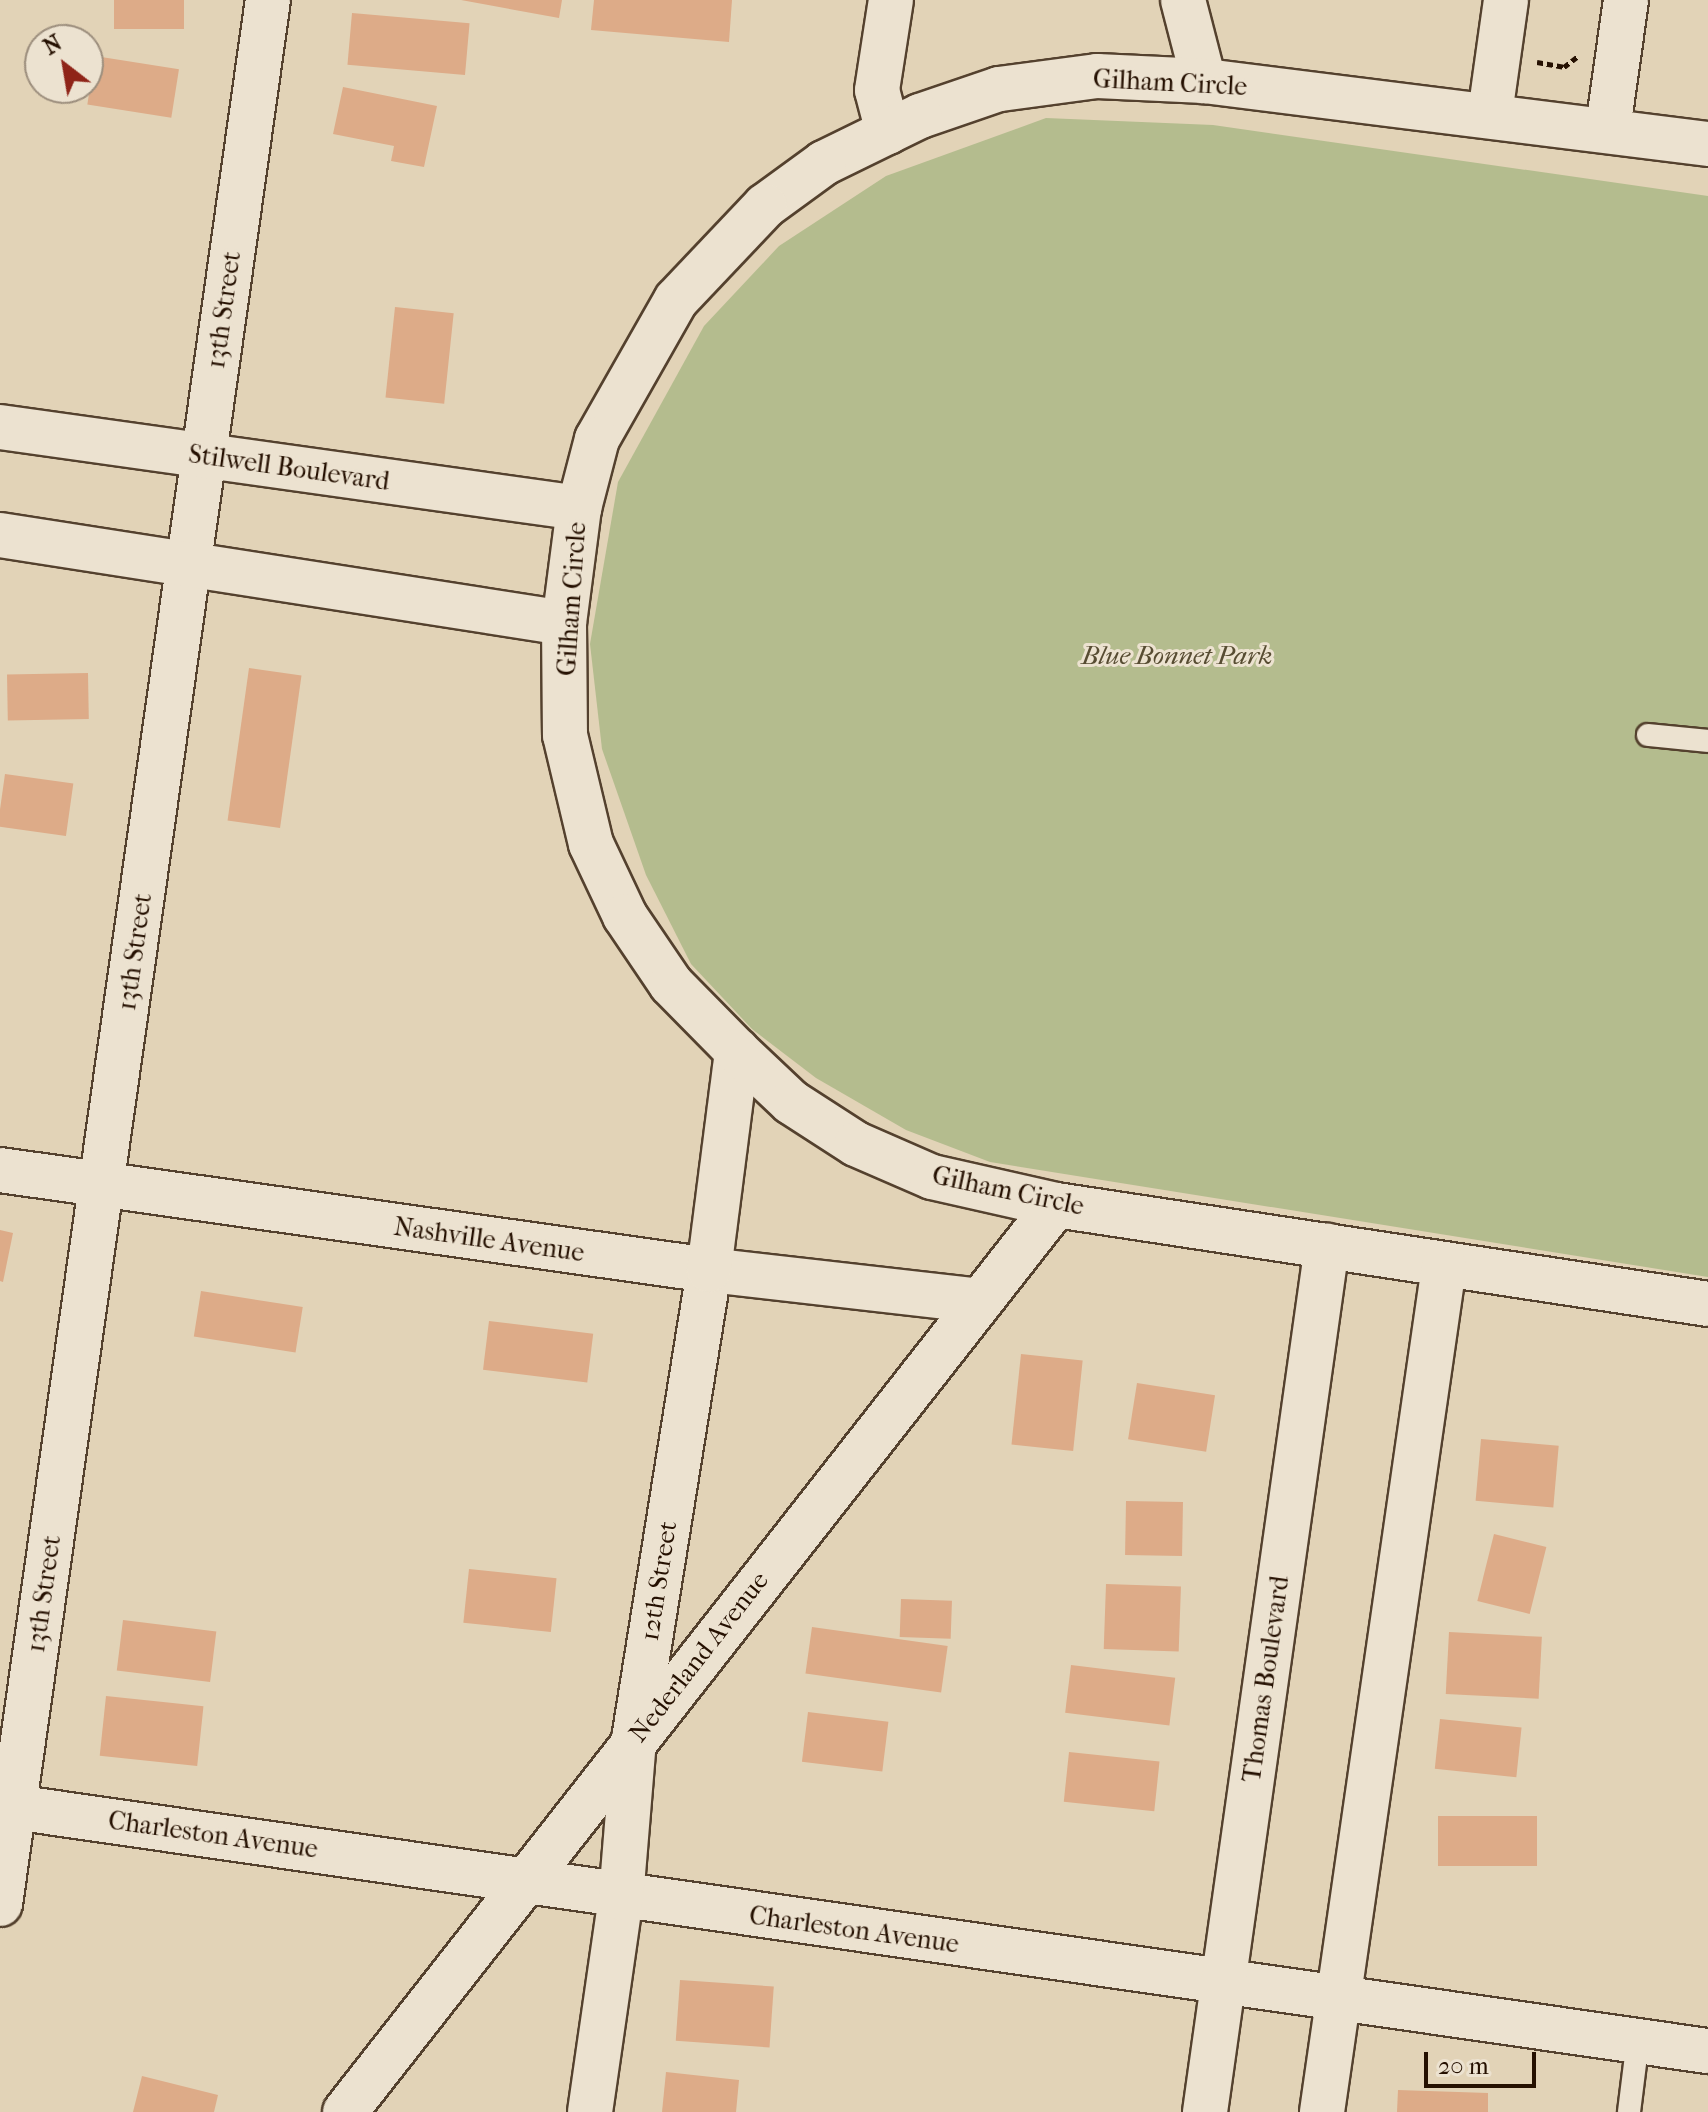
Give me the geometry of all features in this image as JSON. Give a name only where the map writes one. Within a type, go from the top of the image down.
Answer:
[{"type":"street","name":"13th Street","points":[[0,1904],[7,1806],[102,1187],[268,0]]},
{"type":"street","points":[[888,132],[877,90],[891,0]]},
{"type":"street","points":[[1183,0],[1204,81]]},
{"type":"street","points":[[1490,114],[1506,0]]},
{"type":"street","points":[[1608,128],[1626,0]]},
{"type":"street","name":"Gilham Circle","points":[[1708,144],[1608,128],[1204,81],[1097,76],[999,89],[888,132],[824,163],[765,206],[676,300],[597,439],[579,508],[564,623],[565,735],[591,844],[625,916],[671,984],[737,1051],[791,1102],[856,1144],[932,1177],[1056,1205],[1708,1304]]},
{"type":"street","name":"Stilwell Boulevard","points":[[0,427],[579,508]]},
{"type":"street","points":[[0,535],[564,623]]},
{"type":"street","name":"12th Street","points":[[590,2112],[621,1898],[634,1739],[709,1270],[737,1051]]},
{"type":"street","name":"Nashville Avenue","points":[[0,1170],[102,1187],[709,1270],[980,1301]]},
{"type":"street","name":"Nederland Avenue","points":[[345,2112],[524,1879],[1056,1205]]},
{"type":"street","name":"Thomas Boulevard","points":[[1205,2112],[1327,1246]]},
{"type":"street","points":[[1322,2112],[1444,1266]]},
{"type":"street","name":"Charleston Avenue","points":[[7,1806],[524,1879],[621,1898],[1708,2051]]},
{"type":"lane","points":[[1648,735],[1708,741]]},
{"type":"lane","points":[[1629,2112],[1638,2040]]},
{"type":"path","points":[[1529,53],[1547,68],[1564,67],[1584,47]]},
{"type":"green space","name":"Blue Bonnet Park","points":[[1046,118],[1213,125],[1708,196],[1708,1277],[990,1162],[906,1130],[816,1078],[752,1029],[691,964],[646,875],[602,749],[590,644],[618,482],[704,326],[779,246],[886,176]]},
{"type":"building","points":[[114,0],[184,0],[184,29],[114,29]]},
{"type":"building","points":[[461,0],[562,0],[559,18]]},
{"type":"building","points":[[594,0],[732,0],[729,42],[591,30]]},
{"type":"building","points":[[352,13],[470,23],[465,75],[347,65]]},
{"type":"building","points":[[104,57],[179,69],[171,118],[87,104],[104,104]]},
{"type":"building","points":[[343,87],[437,106],[424,167],[391,161],[394,146],[333,134]]},
{"type":"building","points":[[395,307],[454,313],[444,404],[385,398]]},
{"type":"building","points":[[249,668],[301,675],[280,828],[228,821]]},
{"type":"building","points":[[88,673],[89,719],[8,720],[7,674]]},
{"type":"building","points":[[5,774],[73,784],[66,836],[0,827]]},
{"type":"building","points":[[0,1230],[13,1233],[3,1282],[0,1281]]},
{"type":"building","points":[[201,1291],[303,1307],[296,1353],[194,1336]]},
{"type":"building","points":[[489,1321],[593,1334],[587,1382],[483,1370]]},
{"type":"building","points":[[1021,1354],[1083,1360],[1073,1451],[1011,1445]]},
{"type":"building","points":[[1137,1383],[1215,1395],[1206,1452],[1128,1439]]},
{"type":"building","points":[[1481,1439],[1559,1446],[1553,1508],[1476,1501]]},
{"type":"building","points":[[1126,1501],[1183,1502],[1182,1556],[1125,1555]]},
{"type":"building","points":[[1494,1534],[1546,1547],[1530,1614],[1477,1601]]},
{"type":"building","points":[[469,1569],[557,1578],[551,1632],[463,1623]]},
{"type":"building","points":[[1106,1584],[1181,1587],[1179,1652],[1104,1649]]},
{"type":"building","points":[[901,1599],[952,1601],[951,1639],[900,1637]]},
{"type":"building","points":[[123,1620],[216,1631],[210,1682],[117,1671]]},
{"type":"building","points":[[812,1627],[948,1646],[941,1693],[805,1674]]},
{"type":"building","points":[[1449,1632],[1542,1637],[1539,1699],[1446,1694]]},
{"type":"building","points":[[1071,1665],[1175,1678],[1169,1725],[1065,1713]]},
{"type":"building","points":[[106,1696],[203,1706],[197,1766],[100,1756]]},
{"type":"building","points":[[808,1712],[888,1722],[882,1771],[802,1762]]},
{"type":"building","points":[[1440,1719],[1522,1728],[1516,1777],[1435,1769]]},
{"type":"building","points":[[1069,1752],[1160,1762],[1154,1811],[1064,1802]]},
{"type":"building","points":[[1438,1816],[1537,1816],[1537,1866],[1438,1866]]},
{"type":"building","points":[[680,1980],[774,1987],[770,2047],[676,2041]]},
{"type":"building","points":[[666,2072],[739,2080],[736,2112],[662,2112]]},
{"type":"building","points":[[142,2076],[218,2095],[214,2112],[133,2112]]},
{"type":"building","points":[[1398,2090],[1488,2093],[1488,2112],[1397,2112]]}]
